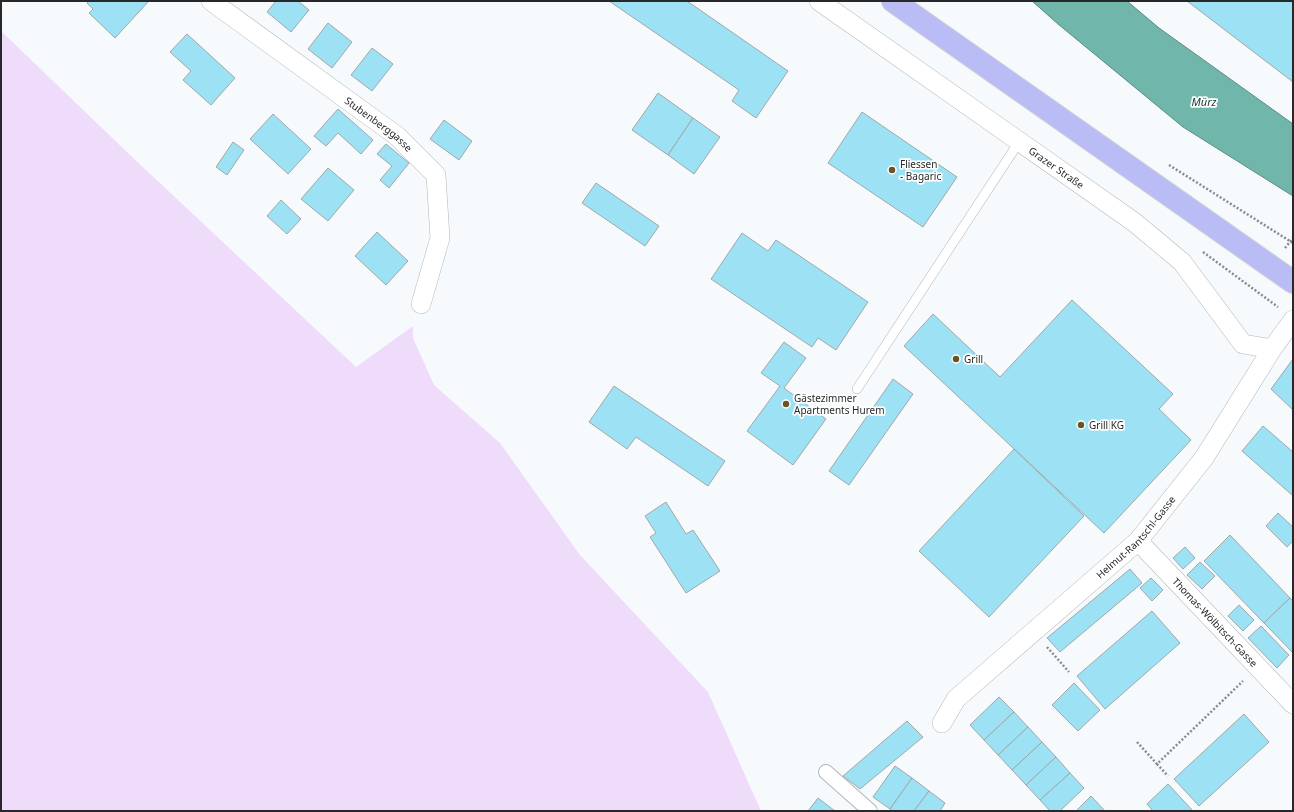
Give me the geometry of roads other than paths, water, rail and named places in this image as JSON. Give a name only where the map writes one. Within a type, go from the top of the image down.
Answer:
[{"type":"main road","points":[[893,1],[1293,282]]},
{"type":"street","name":"Stubenberggasse","points":[[212,1],[397,136],[436,175],[440,238],[421,304]]},
{"type":"street","name":"Grazer Straße","points":[[819,1],[1134,222],[1182,262],[1244,344],[1272,349]]},
{"type":"street","name":"Helmut-Rantschl-Gasse","points":[[942,722],[956,699],[1138,541],[1204,458],[1272,349],[1287,314]]},
{"type":"street","name":"Thomas-Wölbitsch-Gasse","points":[[1138,541],[1293,704]]},
{"type":"street","points":[[826,772],[870,811]]},
{"type":"lane","points":[[858,389],[1019,142]]},
{"type":"water","name":"Mürz","points":[[1032,1],[1127,1],[1159,28],[1293,124],[1293,196],[1183,127]]},
{"type":"place","name":"Fliessen - Bagaric","points":[[892,170]]},
{"type":"place","name":"Grill","points":[[956,359]]},
{"type":"place","name":"Gästezimmer Apartments Hurem","points":[[786,404]]},
{"type":"place","name":"Grill KG","points":[[1081,425]]}]
